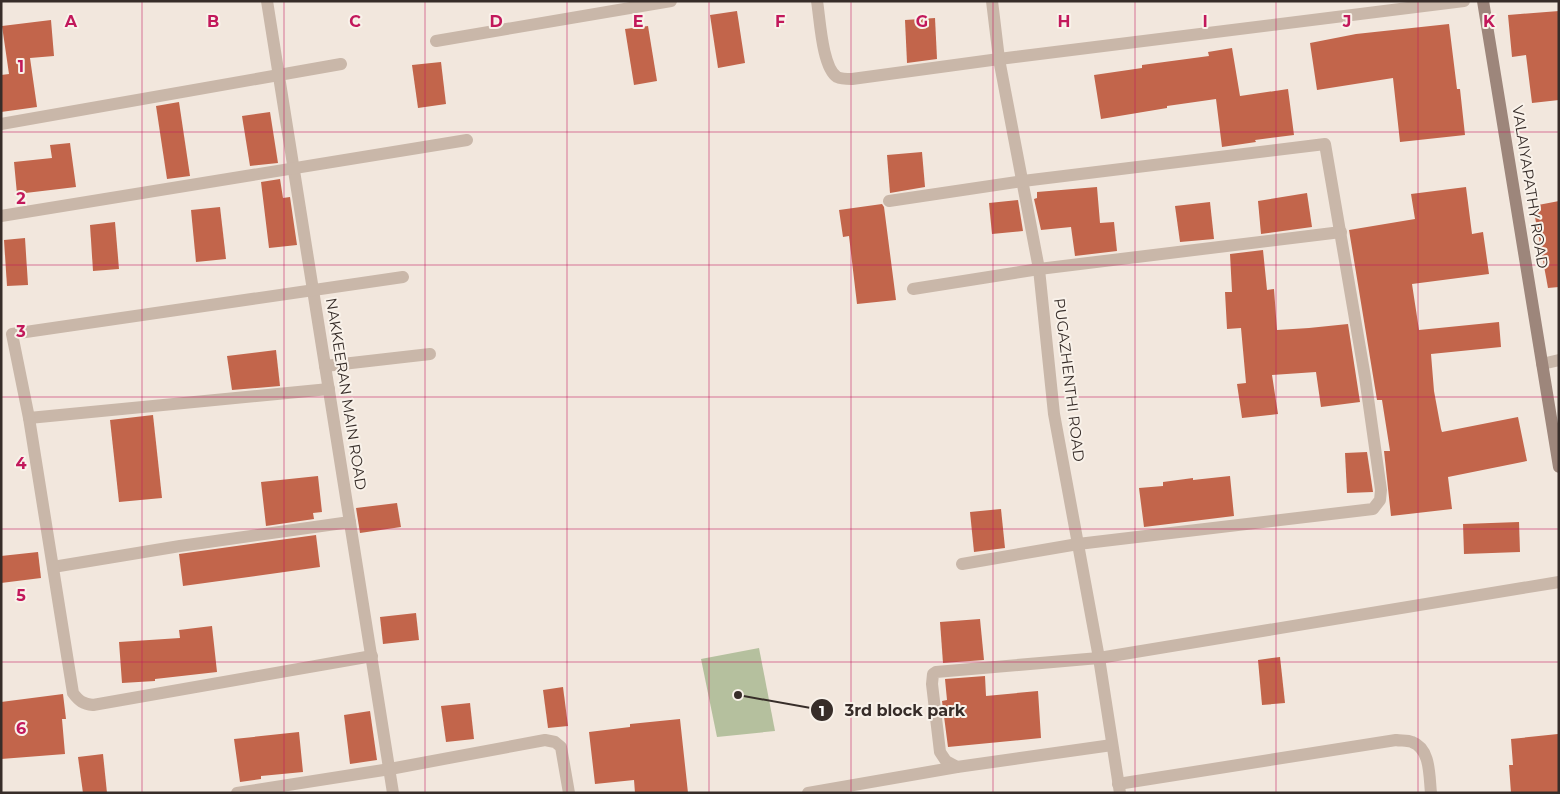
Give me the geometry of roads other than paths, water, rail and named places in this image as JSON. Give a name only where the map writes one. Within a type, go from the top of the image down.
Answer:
[{"type":"main road","name":"VALAIYAPATHY ROAD","points":[[1483,1],[1559,467]]},
{"type":"street","name":"NAKKEERAN MAIN ROAD","points":[[267,1],[393,793]]},
{"type":"street","points":[[436,41],[630,5],[672,1]]},
{"type":"street","points":[[817,1],[826,61],[831,72],[839,78],[852,79],[1464,1]]},
{"type":"street","name":"PUGAZHENTHI ROAD","points":[[992,1],[999,59],[1039,269],[1054,414],[1099,658],[1119,788]]},
{"type":"street","points":[[1,124],[341,64]]},
{"type":"street","points":[[1,216],[467,140]]},
{"type":"street","points":[[889,201],[1023,181],[1326,144],[1366,377],[1381,490],[1380,500],[1373,509],[1078,544],[962,564]]},
{"type":"street","points":[[913,289],[1039,269],[1341,232]]},
{"type":"street","points":[[372,656],[93,705],[83,704],[73,693],[29,418],[12,334],[404,277]]},
{"type":"street","points":[[325,366],[430,354]]},
{"type":"street","points":[[1542,364],[1559,360]]},
{"type":"street","points":[[29,418],[329,389]]},
{"type":"street","points":[[53,567],[180,546],[350,522]]},
{"type":"street","points":[[957,767],[946,760],[940,752],[931,678],[936,672],[1099,658],[1559,582]]},
{"type":"street","points":[[237,793],[390,769],[545,740],[555,742],[561,747],[569,793]]},
{"type":"street","points":[[1119,788],[1396,740],[1411,742],[1420,746],[1426,754],[1431,793]]},
{"type":"street","points":[[808,793],[957,767],[1112,745]]},
{"type":"place","name":"3rd block park","points":[[738,695]]}]
